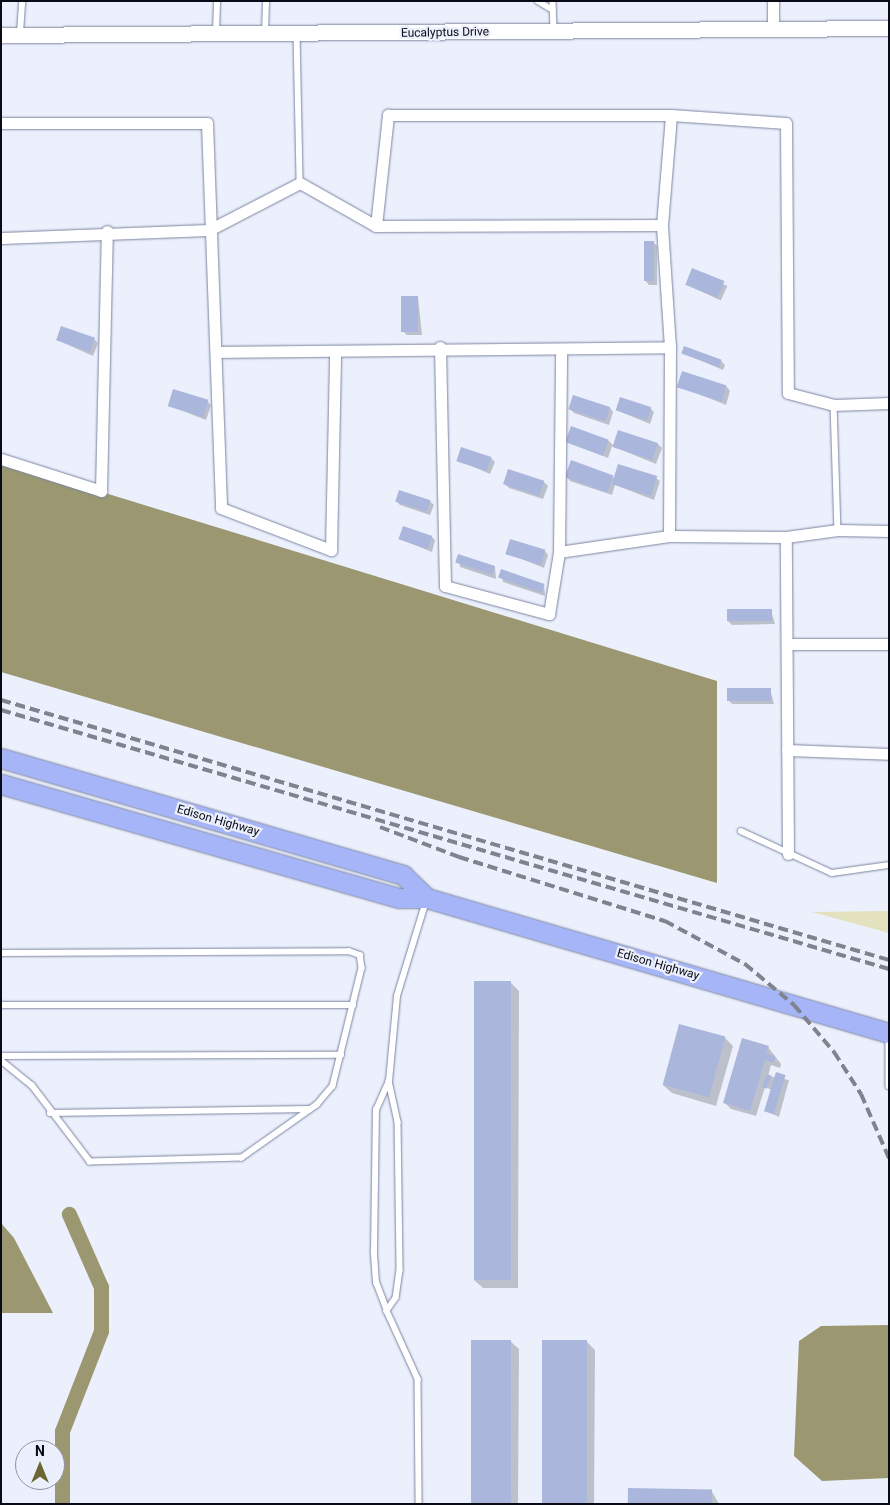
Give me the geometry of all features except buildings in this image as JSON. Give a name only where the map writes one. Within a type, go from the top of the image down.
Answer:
[{"type":"main road","name":"Edison Highway","points":[[1,758],[403,875],[427,898]]},
{"type":"main road","name":"Edison Highway","points":[[1,784],[399,898],[427,898],[889,1033]]},
{"type":"street","points":[[773,1],[773,30]]},
{"type":"street","name":"Eucalyptus Drive","points":[[1,35],[265,35],[889,28]]},
{"type":"street","points":[[376,226],[388,115],[670,115],[786,123],[788,393],[834,405],[889,403]]},
{"type":"street","points":[[669,536],[670,347],[662,225],[670,115]]},
{"type":"street","points":[[1,123],[207,123],[209,230],[216,352],[220,508],[330,550],[335,352]]},
{"type":"street","points":[[1,238],[107,231],[209,230],[300,183],[376,226],[662,225]]},
{"type":"street","points":[[1,458],[100,491],[107,231]]},
{"type":"street","points":[[216,352],[335,352],[440,347],[560,350],[670,347]]},
{"type":"street","points":[[440,347],[445,586],[549,614],[559,552],[560,350]]},
{"type":"street","points":[[559,552],[669,536],[786,537],[838,530],[889,531]]},
{"type":"street","points":[[786,537],[788,854]]},
{"type":"street","points":[[787,644],[889,644]]},
{"type":"street","points":[[787,750],[889,754]]},
{"type":"lane","points":[[20,35],[22,1]]},
{"type":"lane","points":[[216,35],[217,1]]},
{"type":"lane","points":[[265,35],[266,1]]},
{"type":"lane","points":[[538,1],[553,10]]},
{"type":"lane","points":[[553,1],[554,32]]},
{"type":"lane","points":[[297,34],[300,183]]},
{"type":"lane","points":[[834,405],[838,530]]},
{"type":"lane","points":[[741,831],[832,873],[889,865]]},
{"type":"lane","points":[[387,1311],[396,1298],[400,1270],[398,1122],[389,1081],[397,996],[427,898]]},
{"type":"lane","points":[[1,953],[349,951],[360,955],[362,968],[333,1086],[311,1109],[242,1158],[90,1162],[50,1113],[32,1086],[1,1061]]},
{"type":"lane","points":[[1,1005],[353,1005]]},
{"type":"lane","points":[[889,1038],[889,1086]]},
{"type":"lane","points":[[1,1056],[341,1055]]},
{"type":"lane","points":[[389,1081],[376,1110],[374,1247],[376,1283],[418,1380],[419,1504]]},
{"type":"lane","points":[[50,1113],[311,1109]]},
{"type":"shaded area","points":[[1,461],[717,681],[717,883],[1,672]]},
{"type":"shaded area","points":[[889,911],[889,933],[812,912]]},
{"type":"shaded area","points":[[1,1223],[14,1238],[53,1313],[1,1313]]},
{"type":"shaded area","points":[[889,1325],[889,1478],[822,1481],[794,1456],[799,1341],[821,1326]]},
{"type":"waterway","points":[[62,1504],[62,1431],[101,1331],[101,1287],[69,1214]]},
{"type":"railway","points":[[1,700],[889,960]]},
{"type":"railway","points":[[1,710],[889,969]]},
{"type":"railway","points":[[380,827],[459,857],[665,921],[745,964],[794,1005],[834,1052],[861,1094],[889,1158]]}]
